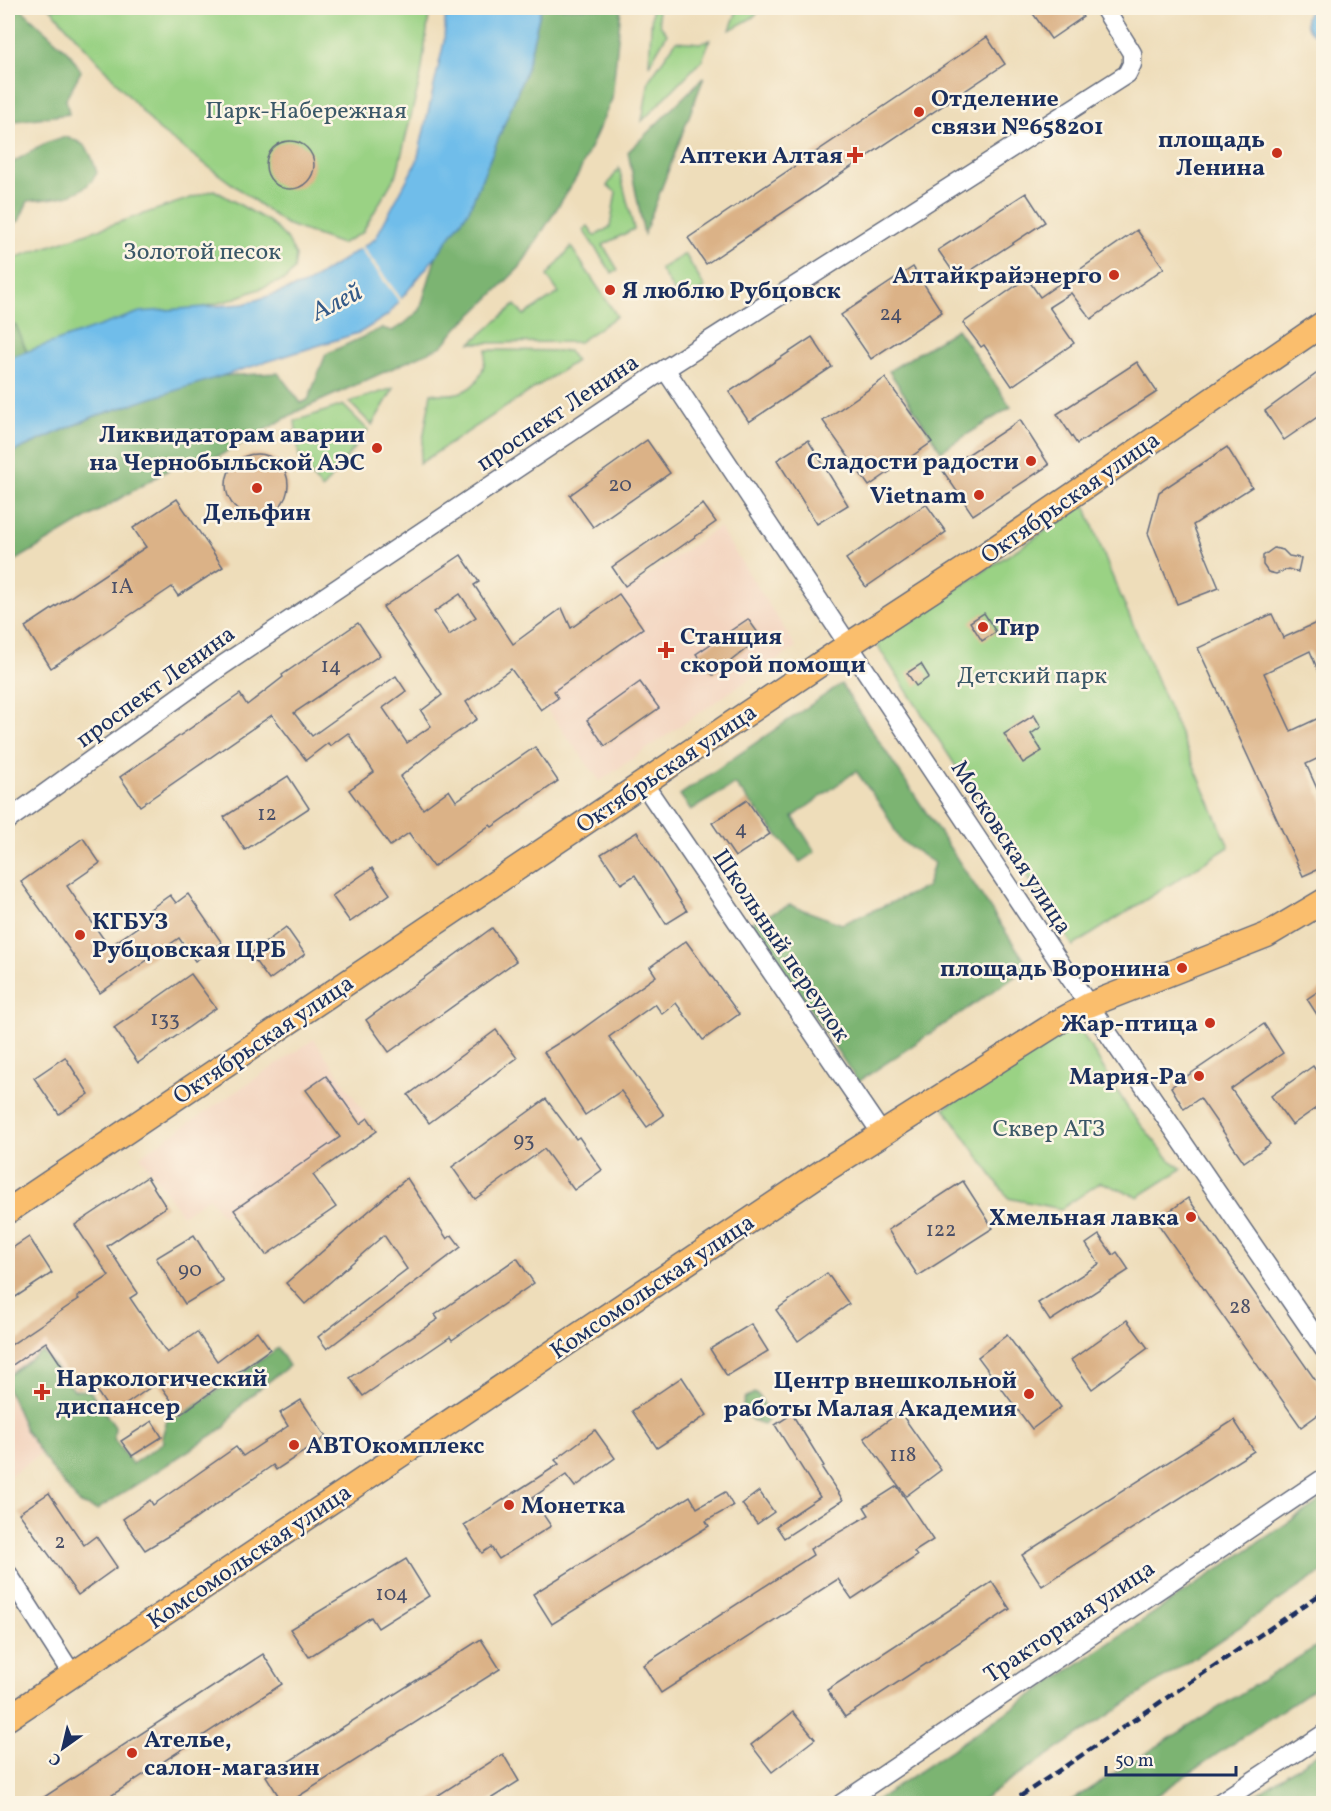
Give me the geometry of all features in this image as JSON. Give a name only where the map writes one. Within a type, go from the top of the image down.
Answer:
[{"type":"main road","name":"Октябрьская улица","points":[[8,1211],[850,644],[980,559],[1323,323]]},
{"type":"main road","name":"Комсомольская улица","points":[[8,1718],[882,1134],[1060,1021],[1089,1005],[1267,935],[1323,901]]},
{"type":"street","name":"проспект Ленина","points":[[8,820],[223,666],[665,369],[1127,74],[1132,64],[1132,53],[1104,8]]},
{"type":"street","name":"Московская улица","points":[[665,369],[1089,1005],[1323,1349]]},
{"type":"street","name":"Школьный переулок","points":[[644,783],[882,1134]]},
{"type":"street","name":"Тракторная улица","points":[[842,1803],[1323,1478]]},
{"type":"street","points":[[8,1574],[72,1674]]},
{"type":"street","points":[[1218,1803],[1323,1734]]},
{"type":"shaded area","name":"Станция скорой помощи","points":[[719,527],[796,647],[600,781],[515,667]]},
{"type":"shaded area","points":[[314,1039],[368,1118],[223,1216],[209,1197],[182,1215],[140,1156]]},
{"type":"shaded area","name":"Наркологический диспансер","points":[[44,1341],[93,1417],[8,1477],[8,1367]]},
{"type":"green space","points":[[8,8],[20,8],[70,54],[81,71],[66,99],[69,114],[8,122]]},
{"type":"green space","name":"Парк-Набережная","points":[[50,8],[430,8],[421,75],[397,173],[362,233],[341,244],[286,224],[159,130]]},
{"type":"green space","points":[[541,8],[621,8],[612,99],[578,175],[520,267],[458,327],[442,346],[298,411],[219,456],[178,464],[8,565],[8,454],[95,416],[219,376],[278,373],[301,403],[308,400],[326,354],[382,328],[392,331],[420,310],[436,256],[469,210],[526,71]]},
{"type":"green space","points":[[652,8],[657,8],[660,25],[667,34],[649,65]]},
{"type":"green space","points":[[738,8],[763,8],[752,18],[730,30]]},
{"type":"green space","points":[[710,40],[702,60],[642,121],[649,80],[676,41],[700,43]]},
{"type":"green space","points":[[704,77],[644,234],[628,152]]},
{"type":"green space","points":[[66,137],[80,142],[88,149],[97,173],[84,188],[67,196],[28,201],[19,221],[8,226],[8,165],[48,142]]},
{"type":"green space","points":[[619,168],[634,229],[603,245],[618,270],[612,273],[583,230],[588,226],[595,236],[610,227],[616,192],[607,186]]},
{"type":"green space","name":"Золотой песок","points":[[214,190],[270,222],[287,239],[296,256],[294,270],[286,279],[230,300],[8,359],[8,260]]},
{"type":"green space","points":[[571,247],[617,316],[579,342],[471,343],[515,305],[524,315],[559,293],[547,276]]},
{"type":"green space","points":[[685,254],[705,288],[681,302],[660,269]]},
{"type":"green space","points":[[8,324],[16,325],[27,352],[8,358]]},
{"type":"green space","points":[[957,329],[1011,407],[941,451],[889,371]]},
{"type":"green space","points":[[486,350],[568,351],[576,361],[419,464],[431,393],[454,394],[471,387],[481,372]]},
{"type":"green space","points":[[394,388],[372,425],[349,402]]},
{"type":"green space","points":[[343,405],[368,430],[322,489],[299,456],[295,421]]},
{"type":"green space","name":"Детский парк","points":[[1085,505],[1110,571],[1229,847],[1073,946],[875,642]]},
{"type":"green space","points":[[841,684],[1029,967],[858,1082],[752,922],[790,905],[842,924],[927,887],[934,863],[900,840],[884,810],[856,771],[793,817],[815,852],[800,862],[735,784],[691,810],[680,795]]},
{"type":"green space","name":"Сквер АТЗ","points":[[1076,1023],[1129,1110],[1169,1159],[1182,1169],[1138,1197],[1101,1182],[1061,1209],[1008,1198],[944,1108]]},
{"type":"green space","points":[[278,1348],[289,1366],[245,1401],[225,1427],[97,1510],[80,1504],[54,1472],[26,1431],[8,1390],[8,1376],[42,1351],[74,1390],[90,1391],[115,1427],[114,1439],[132,1464],[164,1442],[162,1437],[169,1413],[178,1418]]},
{"type":"green space","points":[[754,1393],[759,1396],[770,1415],[764,1424],[752,1420],[742,1409],[745,1398]]},
{"type":"green space","points":[[1323,1499],[1323,1571],[977,1803],[872,1803]]},
{"type":"green space","points":[[1323,1642],[1323,1682],[1145,1803],[1067,1803]]},
{"type":"green space","points":[[1323,1750],[1323,1803],[1243,1803]]},
{"type":"water","name":"Алей","points":[[446,8],[541,8],[526,71],[469,210],[436,256],[388,315],[361,332],[95,416],[8,454],[8,358],[140,312],[244,304],[308,283],[375,239],[417,161],[444,42]]},
{"type":"water","points":[[1312,8],[1323,8],[1323,36],[1313,33],[1307,26],[1306,17]]},
{"type":"pier","points":[[361,245],[403,301],[401,304],[358,246]]},
{"type":"building","points":[[1029,8],[1076,8],[1083,17],[1051,39]]},
{"type":"building","points":[[987,37],[1005,64],[706,264],[688,238]]},
{"type":"building","points":[[285,141],[295,141],[310,151],[314,165],[313,174],[304,185],[295,189],[285,189],[270,179],[266,170],[266,160],[276,145]]},
{"type":"building","points":[[1026,193],[1045,222],[958,279],[938,250]]},
{"type":"building","points":[[1137,230],[1164,268],[1091,319],[1071,293],[1049,307],[1074,343],[1012,386],[984,345],[981,347],[963,323],[1027,278],[1040,297]]},
{"type":"building","points":[[913,267],[942,312],[871,359],[841,315]]},
{"type":"building","points":[[812,337],[832,367],[749,422],[729,392]]},
{"type":"building","points":[[1137,362],[1157,392],[1077,444],[1057,414]]},
{"type":"building","points":[[1323,369],[1323,413],[1284,440],[1265,411]]},
{"type":"building","points":[[885,378],[932,442],[869,486],[823,421]]},
{"type":"building","points":[[1020,420],[1049,465],[973,515],[943,471]]},
{"type":"building","points":[[647,440],[670,473],[593,527],[570,495]]},
{"type":"building","points":[[808,440],[848,505],[817,524],[777,460]]},
{"type":"building","points":[[1227,447],[1252,487],[1193,525],[1219,588],[1177,604],[1148,533],[1159,492]]},
{"type":"building","name":"Дельфин","points":[[251,454],[263,454],[279,463],[286,473],[288,485],[286,497],[279,507],[263,516],[251,516],[240,511],[231,502],[226,491],[226,479],[231,468],[240,459]]},
{"type":"building","points":[[177,499],[223,567],[178,596],[172,587],[51,668],[25,627],[146,547],[133,528]]},
{"type":"building","points":[[703,504],[716,522],[625,586],[612,567]]},
{"type":"building","points":[[926,504],[946,532],[866,587],[846,559]]},
{"type":"building","points":[[1274,548],[1283,550],[1289,556],[1301,558],[1298,572],[1288,569],[1276,574],[1268,572],[1263,565],[1263,556]]},
{"type":"building","points":[[461,555],[479,582],[474,585],[513,644],[562,608],[571,628],[619,594],[643,628],[554,691],[558,698],[541,710],[511,669],[466,702],[477,719],[442,743],[400,777],[423,809],[449,790],[456,801],[535,747],[558,781],[492,827],[490,825],[433,867],[409,833],[390,846],[349,790],[374,772],[348,733],[330,746],[328,743],[306,760],[272,715],[140,806],[120,777],[240,694],[247,705],[283,677],[282,675],[358,623],[380,655],[294,713],[312,736],[396,676],[406,691],[383,708],[407,743],[431,726],[421,711],[442,695],[383,607]],"holes":[[[460,594],[476,617],[449,635],[434,612]]]},
{"type":"building","name":"Тир","points":[[984,613],[996,632],[982,641],[970,622]]},
{"type":"building","points":[[1272,614],[1283,638],[1323,620],[1323,683],[1310,651],[1264,673],[1291,731],[1323,716],[1323,756],[1306,764],[1323,802],[1323,867],[1303,876],[1198,648]]},
{"type":"building","points":[[748,619],[761,637],[713,675],[696,654]]},
{"type":"building","points":[[921,664],[929,677],[916,686],[907,673]]},
{"type":"building","points":[[640,682],[659,708],[605,746],[587,720]]},
{"type":"building","points":[[1034,715],[1041,727],[1031,734],[1042,751],[1023,763],[1004,734]]},
{"type":"building","points":[[288,776],[309,808],[245,850],[224,817]]},
{"type":"building","points":[[747,800],[770,834],[735,857],[712,823]]},
{"type":"building","points":[[637,832],[687,911],[666,924],[635,875],[621,884],[601,854]]},
{"type":"building","points":[[83,838],[100,863],[67,886],[109,947],[143,923],[139,917],[170,895],[176,903],[188,894],[222,943],[195,961],[179,938],[100,993],[21,882]]},
{"type":"building","points":[[372,868],[390,894],[350,922],[332,896]]},
{"type":"building","points":[[286,927],[305,954],[269,980],[250,954]]},
{"type":"building","points":[[492,928],[516,961],[389,1052],[366,1020]]},
{"type":"building","points":[[686,941],[739,1014],[703,1040],[676,1003],[662,1014],[655,1004],[609,1037],[664,1115],[647,1127],[621,1091],[585,1115],[544,1052],[574,1035],[656,976],[650,967]]},
{"type":"building","name":"КГБУЗ Рубцовская ЦРБ","points":[[191,974],[216,1008],[138,1063],[114,1028]]},
{"type":"building","points":[[1323,988],[1323,1024],[1307,999]]},
{"type":"building","points":[[1264,1024],[1283,1053],[1231,1089],[1270,1144],[1244,1162],[1200,1098],[1184,1109],[1171,1087]]},
{"type":"building","points":[[496,1030],[517,1058],[429,1123],[408,1095]]},
{"type":"building","points":[[65,1057],[89,1094],[59,1114],[34,1078]]},
{"type":"building","points":[[1313,1066],[1323,1081],[1323,1103],[1292,1125],[1271,1096]]},
{"type":"building","points":[[326,1076],[360,1124],[368,1118],[377,1131],[313,1175],[336,1207],[266,1255],[234,1210],[340,1137],[306,1090]]},
{"type":"building","points":[[546,1099],[576,1139],[579,1137],[602,1170],[574,1190],[544,1149],[475,1199],[452,1167]]},
{"type":"building","points":[[147,1177],[166,1207],[107,1246],[138,1293],[130,1298],[167,1353],[197,1332],[217,1361],[257,1331],[270,1349],[181,1414],[158,1382],[112,1414],[90,1381],[77,1389],[46,1342],[8,1368],[8,1347],[109,1276],[75,1225]]},
{"type":"building","points":[[407,1178],[447,1239],[452,1235],[461,1247],[327,1349],[318,1337],[407,1269],[384,1235],[305,1304],[286,1283]]},
{"type":"building","points":[[963,1181],[993,1228],[918,1276],[888,1230]]},
{"type":"building","points":[[1188,1198],[1323,1391],[1323,1411],[1301,1427],[1156,1221]]},
{"type":"building","points":[[194,1235],[223,1281],[185,1304],[156,1258]]},
{"type":"building","points":[[1099,1235],[1113,1255],[1117,1252],[1129,1270],[1050,1321],[1038,1303],[1099,1264],[1086,1244]]},
{"type":"building","points":[[29,1237],[52,1273],[8,1302],[8,1251]]},
{"type":"building","points":[[517,1258],[534,1283],[452,1340],[450,1337],[363,1396],[350,1378],[438,1319],[435,1315]]},
{"type":"building","points":[[827,1273],[849,1304],[798,1341],[776,1310]]},
{"type":"building","points":[[1127,1320],[1148,1348],[1092,1389],[1071,1360]]},
{"type":"building","points":[[751,1324],[768,1351],[727,1376],[710,1349]]},
{"type":"building","name":"Центр внешкольной работы Малая Академия","points":[[1007,1335],[1061,1407],[1032,1429],[978,1357]]},
{"type":"building","points":[[682,1377],[707,1415],[657,1448],[632,1411]]},
{"type":"building","points":[[301,1400],[326,1437],[276,1470],[273,1465],[188,1524],[145,1550],[123,1519],[150,1500],[153,1505],[236,1447],[243,1456],[288,1426],[280,1413]]},
{"type":"building","points":[[900,1412],[941,1470],[906,1496],[864,1438]]},
{"type":"building","points":[[792,1414],[843,1500],[784,1538],[776,1526],[820,1497],[775,1425]]},
{"type":"building","points":[[1234,1420],[1254,1451],[1042,1586],[1022,1555]]},
{"type":"building","points":[[152,1421],[162,1437],[132,1456],[121,1441]]},
{"type":"building","points":[[595,1430],[615,1458],[575,1487],[566,1475],[532,1498],[551,1526],[499,1559],[491,1547],[482,1553],[464,1525],[559,1464],[555,1460]]},
{"type":"building","points":[[897,1486],[933,1540],[914,1552],[917,1556],[852,1599],[838,1579],[661,1693],[643,1665],[813,1555],[810,1549],[869,1515],[864,1507]]},
{"type":"building","points":[[759,1491],[774,1512],[757,1524],[742,1504]]},
{"type":"building","points":[[725,1492],[733,1506],[706,1521],[709,1526],[552,1624],[533,1594],[690,1496],[697,1508]]},
{"type":"building","points":[[49,1493],[84,1545],[96,1536],[117,1567],[78,1595],[19,1513]]},
{"type":"building","points":[[406,1559],[429,1596],[378,1628],[371,1617],[309,1657],[290,1629]]},
{"type":"building","points":[[992,1582],[1010,1609],[845,1717],[827,1690]]},
{"type":"building","points":[[481,1639],[500,1669],[288,1803],[283,1803],[266,1776]]},
{"type":"building","points":[[263,1654],[282,1684],[100,1803],[35,1803]]},
{"type":"building","points":[[793,1712],[815,1739],[772,1772],[751,1745]]},
{"type":"building","points":[[503,1754],[519,1781],[484,1803],[426,1803]]},
{"type":"railway","points":[[1009,1804],[1324,1592]]},
{"type":"place","name":"Отделение связи №658201","points":[[919,112]]},
{"type":"place","name":"площадь Ленина","points":[[1277,153]]},
{"type":"place","name":"Аптеки Алтая","points":[[855,155]]},
{"type":"place","name":"Алтайкрайэнерго","points":[[1114,275]]},
{"type":"place","name":"Я люблю Рубцовск","points":[[610,290]]},
{"type":"place","name":"Ликвидаторам аварии на Чернобыльской АЭС","points":[[377,448]]},
{"type":"place","name":"Сладости радости","points":[[1031,461]]},
{"type":"place","name":"Дельфин","points":[[257,488]]},
{"type":"place","name":"Vietnam","points":[[979,495]]},
{"type":"place","name":"Тир","points":[[983,627]]},
{"type":"place","name":"Станция скорой помощи","points":[[666,650]]},
{"type":"place","name":"КГБУЗ Рубцовская ЦРБ","points":[[80,935]]},
{"type":"place","name":"площадь Воронина","points":[[1182,968]]},
{"type":"place","name":"Жар-птица","points":[[1210,1023]]},
{"type":"place","name":"Мария-Ра","points":[[1199,1076]]},
{"type":"place","name":"Хмельная лавка","points":[[1191,1217]]},
{"type":"place","name":"Наркологический диспансер","points":[[42,1392]]},
{"type":"place","name":"Центр внешкольной работы Малая Академия","points":[[1029,1394]]},
{"type":"place","name":"АВТОкомплекс","points":[[294,1445]]},
{"type":"place","name":"Монетка","points":[[509,1505]]},
{"type":"place","name":"Ателье, салон-магазин","points":[[132,1753]]}]
